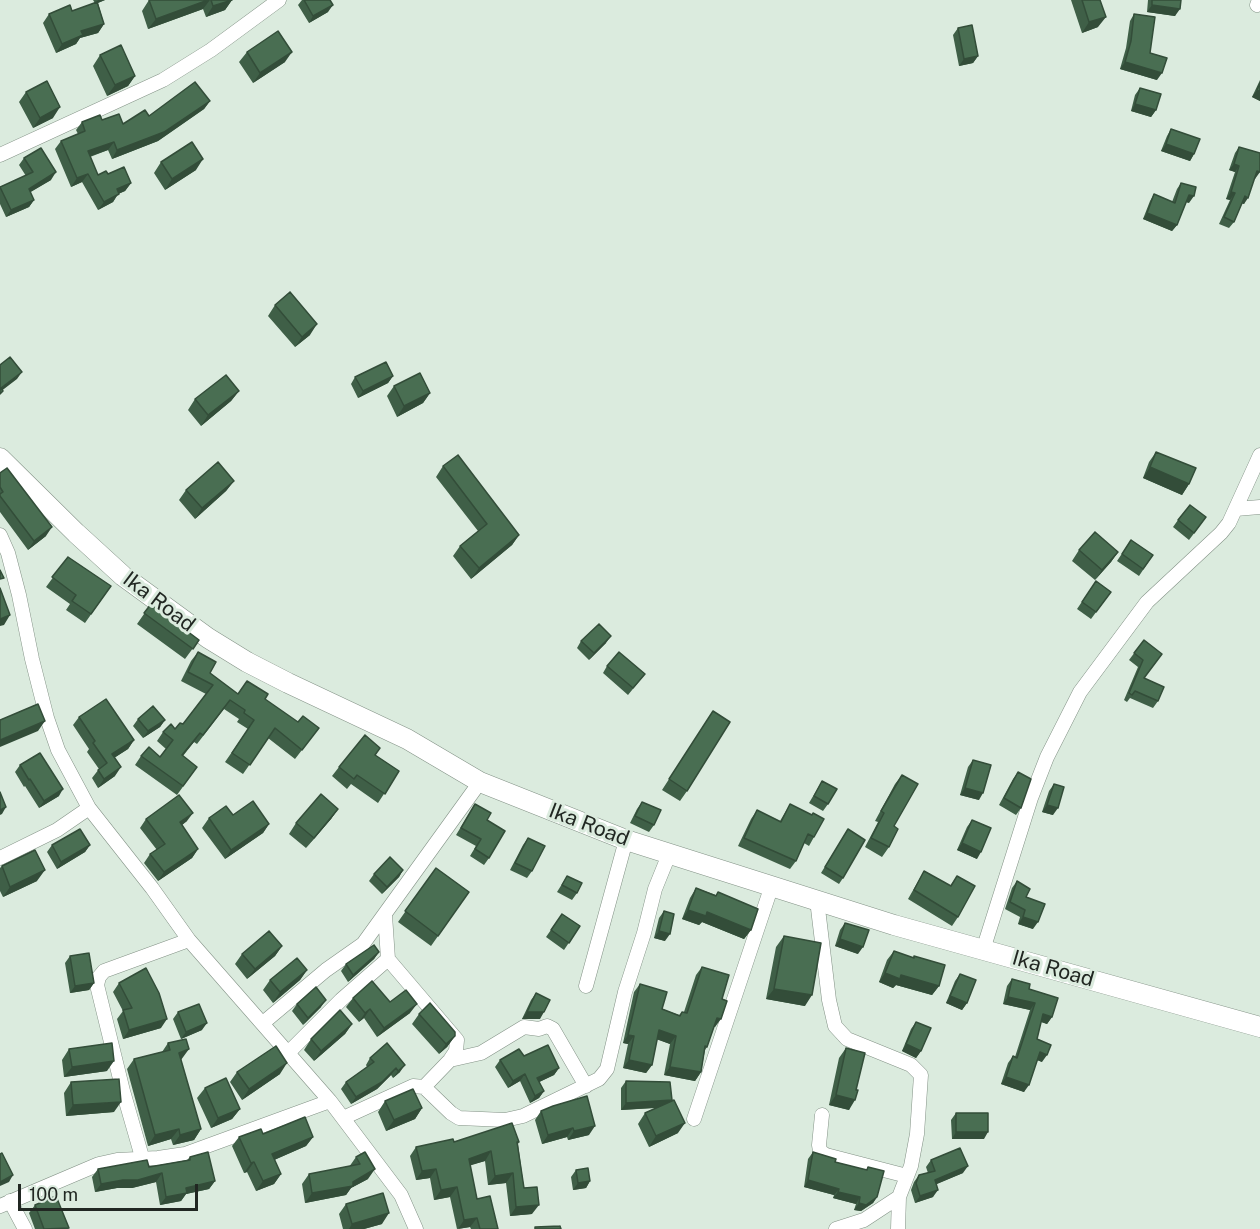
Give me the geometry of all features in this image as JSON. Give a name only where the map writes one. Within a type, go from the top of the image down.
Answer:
[{"type":"street","points":[[0,155],[163,80],[211,50],[279,0]]},
{"type":"street","points":[[983,950],[1031,798],[1047,756],[1080,692],[1147,602],[1221,533],[1236,509],[1260,454]]},
{"type":"street","name":"Ika Road","points":[[0,458],[123,576],[207,638],[288,683],[407,739],[480,782],[626,840],[670,852],[894,925],[1260,1027]]},
{"type":"street","points":[[1236,509],[1260,507]]},
{"type":"street","points":[[0,536],[8,553],[19,595],[47,718],[58,750],[89,808],[152,888],[189,940],[330,1101],[401,1195],[416,1229]]},
{"type":"street","points":[[263,1023],[326,970],[356,950],[370,935],[480,782]]},
{"type":"street","points":[[0,858],[57,830],[89,808]]},
{"type":"street","points":[[586,986],[626,840]]},
{"type":"street","points":[[343,1118],[414,1086],[424,1087],[450,1113],[459,1118],[506,1120],[523,1116],[599,1079],[607,1069],[627,985],[655,889],[670,852]]},
{"type":"street","points":[[694,1119],[772,885]]},
{"type":"street","points":[[817,900],[829,1000],[835,1026],[847,1039],[911,1065],[921,1075],[917,1134],[911,1166],[899,1197],[898,1229]]},
{"type":"street","points":[[385,915],[388,959],[457,1040],[456,1051],[450,1060],[424,1087]]},
{"type":"street","points":[[142,1158],[97,985],[104,971],[189,940]]},
{"type":"street","points":[[288,1053],[341,1000],[388,959]]},
{"type":"street","points":[[450,1060],[481,1053],[524,1028],[539,1029],[547,1026],[553,1029],[586,1086]]},
{"type":"street","points":[[25,1229],[5,1203],[99,1164],[185,1154],[330,1101]]},
{"type":"street","points":[[822,1115],[820,1151],[826,1155],[907,1176]]},
{"type":"street","points":[[836,1229],[864,1220],[899,1197]]},
{"type":"building","points":[[149,0],[208,0],[156,19]]},
{"type":"building","points":[[211,0],[232,0],[213,6]]},
{"type":"building","points":[[304,0],[330,0],[333,5],[313,16]]},
{"type":"building","points":[[1082,0],[1100,0],[1106,17],[1089,22]]},
{"type":"building","points":[[1152,0],[1181,0],[1180,9],[1152,5]]},
{"type":"building","points":[[97,2],[104,24],[81,31],[83,35],[62,44],[49,14],[70,5],[72,11]]},
{"type":"building","points":[[1134,14],[1155,17],[1150,53],[1167,58],[1162,73],[1125,62],[1131,41]]},
{"type":"building","points":[[972,25],[978,56],[964,59],[958,28]]},
{"type":"building","points":[[278,31],[292,52],[260,73],[247,52]]},
{"type":"building","points":[[121,45],[135,76],[115,85],[100,55]]},
{"type":"building","points":[[47,81],[60,107],[40,118],[26,92]]},
{"type":"building","points":[[195,82],[210,101],[164,132],[117,150],[114,142],[88,151],[98,175],[106,171],[108,174],[124,167],[131,183],[117,189],[119,194],[104,202],[88,174],[77,178],[61,141],[85,131],[82,122],[100,115],[102,120],[119,114],[123,124],[145,110],[149,116]]},
{"type":"building","points":[[1140,88],[1161,94],[1156,110],[1135,104]]},
{"type":"building","points":[[1171,129],[1200,139],[1194,154],[1166,144]]},
{"type":"building","points":[[192,142],[203,159],[172,179],[161,162]]},
{"type":"building","points":[[1239,147],[1260,153],[1260,172],[1257,171],[1248,198],[1245,196],[1234,222],[1224,217],[1235,193],[1231,192],[1239,166],[1234,164]]},
{"type":"building","points":[[41,148],[56,172],[29,189],[34,200],[11,210],[0,187],[33,172],[24,158]]},
{"type":"building","points":[[1181,183],[1196,187],[1194,196],[1189,195],[1177,225],[1147,213],[1154,194],[1175,203]]},
{"type":"building","points":[[290,292],[317,324],[302,337],[275,305]]},
{"type":"building","points":[[10,357],[22,372],[1,388],[3,391],[0,394],[0,365]]},
{"type":"building","points":[[386,362],[393,376],[363,391],[355,377]]},
{"type":"building","points":[[420,373],[430,393],[404,406],[394,386]]},
{"type":"building","points":[[226,375],[239,391],[208,415],[195,399]]},
{"type":"building","points":[[1156,452],[1196,468],[1189,484],[1150,467]]},
{"type":"building","points":[[458,455],[519,535],[479,568],[460,546],[487,524],[443,466]]},
{"type":"building","points":[[218,462],[234,481],[202,508],[186,490]]},
{"type":"building","points":[[7,468],[52,527],[34,541],[0,496],[3,492],[0,487],[0,473]]},
{"type":"building","points":[[1190,505],[1206,517],[1194,533],[1178,520]]},
{"type":"building","points":[[1095,532],[1118,552],[1102,570],[1079,550]]},
{"type":"building","points":[[1131,540],[1153,555],[1143,569],[1122,554]]},
{"type":"building","points":[[68,557],[111,586],[91,614],[72,601],[76,595],[52,577]]},
{"type":"building","points":[[1096,581],[1111,592],[1096,612],[1082,602]]},
{"type":"building","points":[[0,588],[10,615],[0,619]]},
{"type":"building","points":[[151,604],[199,640],[193,649],[144,613]]},
{"type":"building","points":[[599,624],[611,636],[594,653],[581,641]]},
{"type":"building","points":[[1144,640],[1162,654],[1144,678],[1164,687],[1158,701],[1135,691],[1132,695],[1129,693],[1143,660],[1134,653]]},
{"type":"building","points":[[198,652],[216,662],[210,673],[238,694],[247,681],[268,694],[265,699],[298,722],[303,716],[319,728],[302,750],[275,728],[250,765],[232,753],[254,720],[244,713],[245,710],[230,700],[203,735],[200,733],[182,755],[197,767],[183,786],[141,756],[149,747],[160,757],[173,740],[163,732],[171,724],[175,729],[180,723],[183,724],[213,685],[188,672]]},
{"type":"building","points":[[619,652],[645,674],[633,688],[607,666]]},
{"type":"building","points":[[106,699],[134,740],[112,754],[121,767],[104,779],[98,770],[107,763],[79,717]]},
{"type":"building","points":[[38,704],[45,721],[0,740],[0,720]]},
{"type":"building","points":[[153,706],[165,720],[148,731],[138,719]]},
{"type":"building","points":[[713,711],[730,722],[687,791],[669,779]]},
{"type":"building","points":[[365,735],[380,748],[375,755],[399,771],[385,794],[357,775],[354,779],[339,767]]},
{"type":"building","points":[[40,753],[63,789],[44,801],[20,765]]},
{"type":"building","points":[[973,760],[991,765],[983,793],[965,788]]},
{"type":"building","points":[[1018,772],[1031,779],[1021,808],[1004,798]]},
{"type":"building","points":[[902,775],[918,784],[894,826],[898,829],[889,847],[871,838],[884,813],[881,811]]},
{"type":"building","points":[[822,781],[837,789],[828,804],[814,796]]},
{"type":"building","points":[[1054,784],[1064,787],[1058,808],[1047,805]]},
{"type":"building","points":[[0,792],[6,807],[0,810]]},
{"type":"building","points":[[321,794],[338,809],[314,838],[296,823]]},
{"type":"building","points":[[179,795],[193,813],[180,822],[198,849],[164,872],[150,854],[165,844],[146,819]]},
{"type":"building","points":[[253,801],[269,824],[231,850],[209,818],[226,806],[233,815]]},
{"type":"building","points":[[642,802],[661,810],[654,825],[635,816]]},
{"type":"building","points":[[475,804],[491,813],[487,820],[505,831],[489,858],[475,849],[481,839],[461,828]]},
{"type":"building","points":[[790,804],[824,819],[814,837],[808,834],[796,861],[744,838],[757,810],[781,822]]},
{"type":"building","points":[[972,820],[991,828],[981,852],[962,843]]},
{"type":"building","points":[[80,829],[90,845],[61,862],[52,845]]},
{"type":"building","points":[[848,829],[865,840],[843,878],[825,867]]},
{"type":"building","points":[[528,838],[545,846],[532,871],[515,863]]},
{"type":"building","points":[[35,850],[45,870],[10,887],[2,866]]},
{"type":"building","points":[[390,857],[403,870],[387,887],[374,874]]},
{"type":"building","points":[[436,868],[469,892],[438,936],[405,911]]},
{"type":"building","points":[[924,871],[951,886],[957,876],[975,886],[958,917],[914,890]]},
{"type":"building","points":[[567,876],[582,883],[577,893],[562,885]]},
{"type":"building","points":[[1017,881],[1030,889],[1026,897],[1045,904],[1038,922],[1023,917],[1025,910],[1010,902]]},
{"type":"building","points":[[696,888],[716,896],[718,892],[758,909],[751,930],[707,912],[706,916],[688,910]]},
{"type":"building","points":[[664,911],[674,914],[670,934],[659,931]]},
{"type":"building","points":[[562,914],[580,926],[569,943],[551,930]]},
{"type":"building","points":[[845,923],[869,930],[863,947],[840,939]]},
{"type":"building","points":[[269,931],[282,946],[255,969],[242,954]]},
{"type":"building","points":[[784,936],[821,943],[812,995],[774,989]]},
{"type":"building","points":[[374,945],[379,952],[353,975],[346,964]]},
{"type":"building","points":[[894,951],[945,965],[939,986],[901,975],[900,979],[885,973]]},
{"type":"building","points":[[89,953],[94,983],[75,986],[70,956]]},
{"type":"building","points":[[297,958],[307,970],[280,992],[270,980]]},
{"type":"building","points":[[702,967],[729,975],[722,999],[727,1001],[721,1019],[717,1018],[707,1047],[705,1046],[701,1072],[670,1067],[676,1036],[659,1030],[652,1065],[629,1060],[634,1036],[628,1035],[640,984],[667,992],[662,1009],[680,1016],[682,1012],[687,1013]]},
{"type":"building","points":[[146,968],[159,993],[167,1019],[129,1030],[123,1010],[132,1008],[119,983]]},
{"type":"building","points":[[960,974],[976,980],[967,1003],[950,996]]},
{"type":"building","points":[[1012,979],[1030,984],[1029,989],[1058,998],[1052,1017],[1043,1014],[1037,1039],[1051,1045],[1047,1055],[1040,1052],[1029,1085],[1006,1077],[1013,1056],[1017,1058],[1035,1003],[1008,997]]},
{"type":"building","points":[[372,981],[390,1002],[406,990],[417,1004],[384,1028],[370,1009],[365,1013],[353,998]]},
{"type":"building","points":[[316,987],[326,1000],[308,1018],[297,1004]]},
{"type":"building","points":[[536,993],[550,1000],[544,1012],[527,1012]]},
{"type":"building","points":[[430,1003],[455,1032],[455,1036],[446,1044],[419,1014]]},
{"type":"building","points":[[199,1004],[207,1023],[186,1032],[178,1012]]},
{"type":"building","points":[[340,1010],[352,1024],[321,1051],[311,1039]]},
{"type":"building","points":[[916,1022],[931,1028],[921,1051],[906,1044]]},
{"type":"building","points":[[186,1039],[189,1049],[179,1053],[201,1129],[180,1135],[179,1129],[155,1135],[134,1059],[170,1050],[168,1043]]},
{"type":"building","points":[[112,1043],[114,1061],[72,1067],[69,1049]]},
{"type":"building","points":[[387,1043],[405,1065],[398,1071],[396,1068],[382,1082],[356,1097],[346,1082],[374,1062],[370,1058]]},
{"type":"building","points":[[548,1045],[559,1068],[537,1078],[544,1091],[535,1096],[525,1074],[513,1081],[500,1060],[519,1049],[524,1056]]},
{"type":"building","points":[[276,1046],[287,1063],[249,1089],[237,1072]]},
{"type":"building","points":[[846,1048],[865,1053],[855,1100],[836,1095]]},
{"type":"building","points":[[226,1078],[240,1109],[218,1118],[205,1088]]},
{"type":"building","points":[[119,1079],[121,1102],[73,1105],[71,1082]]},
{"type":"building","points":[[626,1081],[670,1082],[672,1100],[626,1103]]},
{"type":"building","points":[[413,1089],[422,1108],[394,1120],[385,1101]]},
{"type":"building","points":[[587,1096],[595,1126],[574,1131],[573,1128],[548,1135],[541,1111]]},
{"type":"building","points":[[674,1100],[685,1123],[656,1136],[645,1113]]},
{"type":"building","points":[[956,1113],[988,1113],[988,1132],[956,1132]]},
{"type":"building","points":[[305,1117],[313,1137],[272,1154],[281,1174],[263,1181],[254,1162],[251,1163],[239,1137],[261,1129],[263,1134]]},
{"type":"building","points":[[512,1123],[519,1142],[517,1142],[524,1188],[537,1187],[539,1205],[516,1207],[513,1173],[495,1176],[491,1151],[469,1159],[477,1199],[490,1196],[498,1229],[480,1229],[477,1218],[464,1220],[457,1187],[441,1190],[436,1169],[422,1171],[416,1147],[453,1139],[454,1142]]},
{"type":"building","points":[[960,1148],[968,1166],[935,1180],[938,1190],[920,1196],[916,1183],[919,1175],[935,1171],[931,1160]]},
{"type":"building","points":[[208,1152],[215,1181],[186,1188],[187,1193],[166,1197],[162,1173],[138,1180],[101,1184],[98,1169],[147,1160],[149,1167],[190,1160],[190,1157]]},
{"type":"building","points":[[365,1152],[375,1169],[353,1182],[353,1186],[312,1193],[309,1174],[360,1164],[356,1157]]},
{"type":"building","points":[[813,1152],[836,1159],[835,1162],[867,1170],[868,1167],[884,1171],[877,1197],[866,1205],[859,1203],[860,1197],[838,1192],[839,1189],[808,1180]]},
{"type":"building","points":[[2,1153],[13,1175],[0,1182],[0,1154]]},
{"type":"building","points":[[588,1168],[590,1181],[578,1183],[576,1170]]},
{"type":"building","points":[[383,1193],[389,1213],[352,1224],[346,1204]]},
{"type":"building","points":[[56,1196],[69,1228],[44,1229],[35,1205]]},
{"type":"building","points":[[560,1226],[561,1229],[535,1229],[535,1227]]}]
